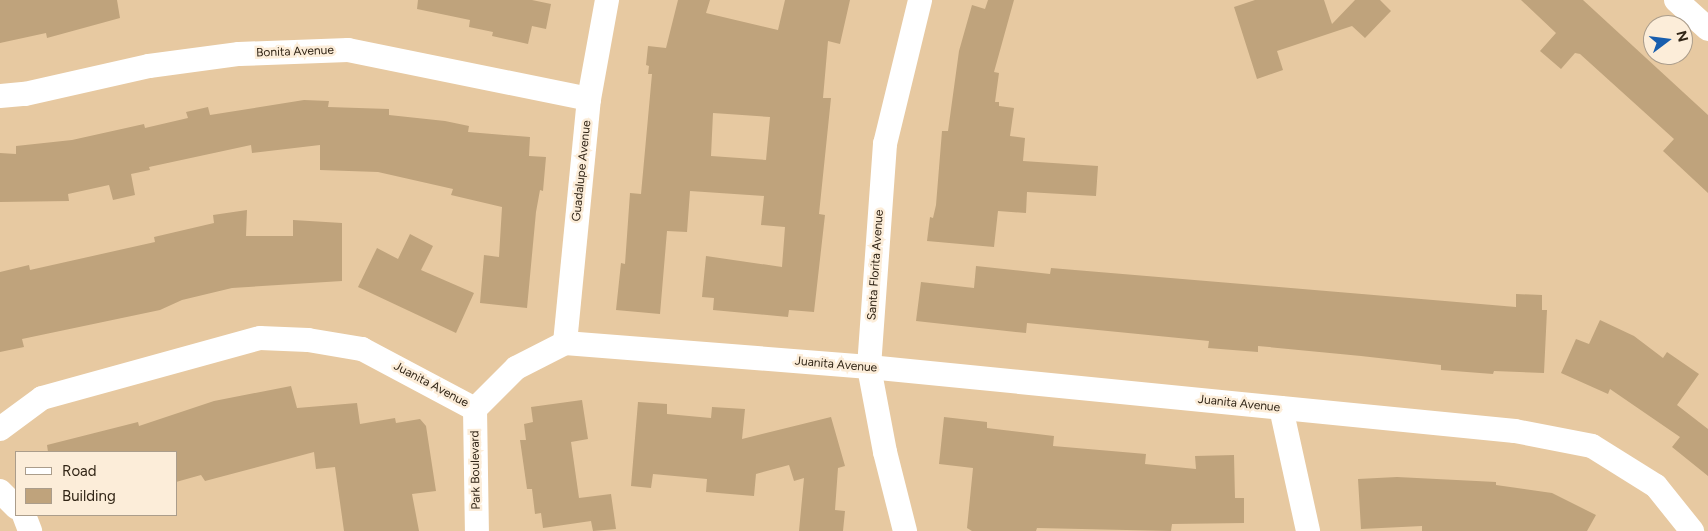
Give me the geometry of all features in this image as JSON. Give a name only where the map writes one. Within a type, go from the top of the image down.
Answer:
[{"type":"street","name":"Guadalupe Avenue","points":[[565,343],[589,99],[607,0]]},
{"type":"street","name":"Santa Florita Avenue","points":[[905,531],[885,452],[869,367],[884,144],[920,0]]},
{"type":"street","points":[[1676,0],[1708,29]]},
{"type":"street","name":"Bonita Avenue","points":[[0,96],[25,94],[149,66],[239,54],[348,50],[589,99]]},
{"type":"street","name":"Juanita Avenue","points":[[0,429],[42,398],[260,338],[308,340],[362,349],[474,409],[516,368],[565,343],[869,367],[1515,431],[1592,446],[1656,486],[1692,531]]},
{"type":"street","points":[[1281,408],[1308,531]]},
{"type":"street","name":"Park Boulevard","points":[[474,409],[477,531]]},
{"type":"street","points":[[0,491],[15,506]]},
{"type":"street","points":[[24,516],[30,531]]},
{"type":"building","points":[[0,0],[117,0],[120,18],[47,38],[46,33],[0,43]]},
{"type":"building","points":[[418,0],[532,0],[551,4],[546,29],[532,26],[528,44],[492,36],[493,32],[469,27],[470,20],[417,9]]},
{"type":"building","points":[[678,0],[710,0],[706,13],[778,30],[785,0],[850,0],[840,44],[828,41],[823,98],[831,98],[819,214],[825,215],[814,312],[789,310],[788,317],[713,310],[714,298],[702,297],[706,256],[782,267],[785,227],[761,225],[764,196],[690,191],[687,232],[667,231],[660,314],[616,310],[621,263],[625,264],[630,193],[641,194],[652,74],[648,74],[649,66],[646,65],[648,46],[666,48]],"holes":[[[713,113],[770,117],[766,160],[711,156]]]},
{"type":"building","points":[[988,0],[1014,0],[994,72],[999,73],[995,102],[999,102],[999,106],[1014,108],[1010,136],[1025,138],[1023,161],[1098,166],[1096,196],[1027,192],[1026,213],[998,211],[994,247],[927,241],[930,217],[933,218],[936,205],[942,131],[948,131],[959,51],[972,5],[985,9]]},
{"type":"building","points":[[1255,0],[1324,0],[1332,24],[1355,0],[1380,0],[1391,11],[1365,38],[1352,26],[1277,51],[1283,70],[1257,79],[1234,7]]},
{"type":"building","points":[[1521,0],[1583,0],[1643,55],[1643,65],[1654,65],[1708,115],[1708,193],[1663,151],[1674,139],[1580,54],[1575,53],[1561,69],[1540,51],[1556,33]]},
{"type":"building","points":[[304,100],[329,101],[328,107],[389,109],[389,115],[445,121],[469,126],[468,132],[530,137],[529,156],[546,157],[543,191],[540,190],[536,212],[527,308],[480,303],[484,255],[499,257],[502,207],[451,195],[453,189],[378,172],[320,170],[320,145],[252,153],[251,145],[149,167],[150,170],[131,174],[135,195],[113,200],[109,185],[68,194],[69,201],[0,202],[0,153],[16,154],[16,146],[72,140],[144,124],[145,128],[188,118],[186,112],[208,107],[210,115]]},
{"type":"building","points":[[247,210],[246,236],[293,236],[293,220],[342,223],[342,281],[232,288],[182,300],[160,310],[22,339],[24,347],[0,352],[0,272],[29,265],[30,270],[155,242],[154,237],[214,223],[213,215]]},
{"type":"building","points":[[410,234],[433,246],[421,270],[474,293],[456,333],[358,287],[377,248],[398,259]]},
{"type":"building","points":[[976,266],[1050,274],[1051,268],[1516,307],[1516,294],[1542,295],[1542,310],[1547,310],[1544,373],[1494,371],[1493,374],[1441,370],[1441,365],[1258,346],[1258,352],[1208,348],[1209,341],[1027,323],[1026,333],[916,321],[921,282],[974,288]]},
{"type":"building","points":[[1600,320],[1634,336],[1663,358],[1667,352],[1699,374],[1677,405],[1708,429],[1708,476],[1672,447],[1680,437],[1610,389],[1608,394],[1561,373],[1576,339],[1589,344]]},
{"type":"building","points":[[291,386],[297,408],[357,403],[360,424],[395,418],[396,423],[420,419],[426,426],[436,491],[412,494],[419,531],[344,531],[335,467],[316,469],[314,452],[205,481],[201,475],[178,481],[178,451],[48,451],[47,445],[138,422],[139,426],[214,401]]},
{"type":"building","points":[[582,400],[588,439],[571,442],[579,498],[611,494],[616,529],[593,531],[591,521],[543,528],[541,513],[535,514],[532,489],[527,489],[520,440],[526,440],[524,424],[533,422],[531,407]]},
{"type":"building","points":[[638,402],[667,404],[667,414],[711,418],[712,407],[745,409],[742,439],[831,417],[845,466],[838,468],[835,510],[845,511],[843,531],[799,531],[804,478],[794,481],[789,465],[756,474],[754,496],[706,492],[707,479],[653,474],[651,488],[631,486]]},
{"type":"building","points":[[944,417],[987,422],[987,428],[1054,436],[1053,446],[1146,454],[1145,464],[1196,469],[1195,456],[1234,455],[1235,498],[1244,498],[1244,523],[1172,524],[1171,531],[1037,528],[1036,531],[972,531],[967,528],[973,468],[939,464]]},
{"type":"building","points":[[1397,477],[1496,482],[1496,485],[1552,493],[1596,515],[1587,531],[1422,531],[1422,526],[1361,529],[1358,479]]}]
